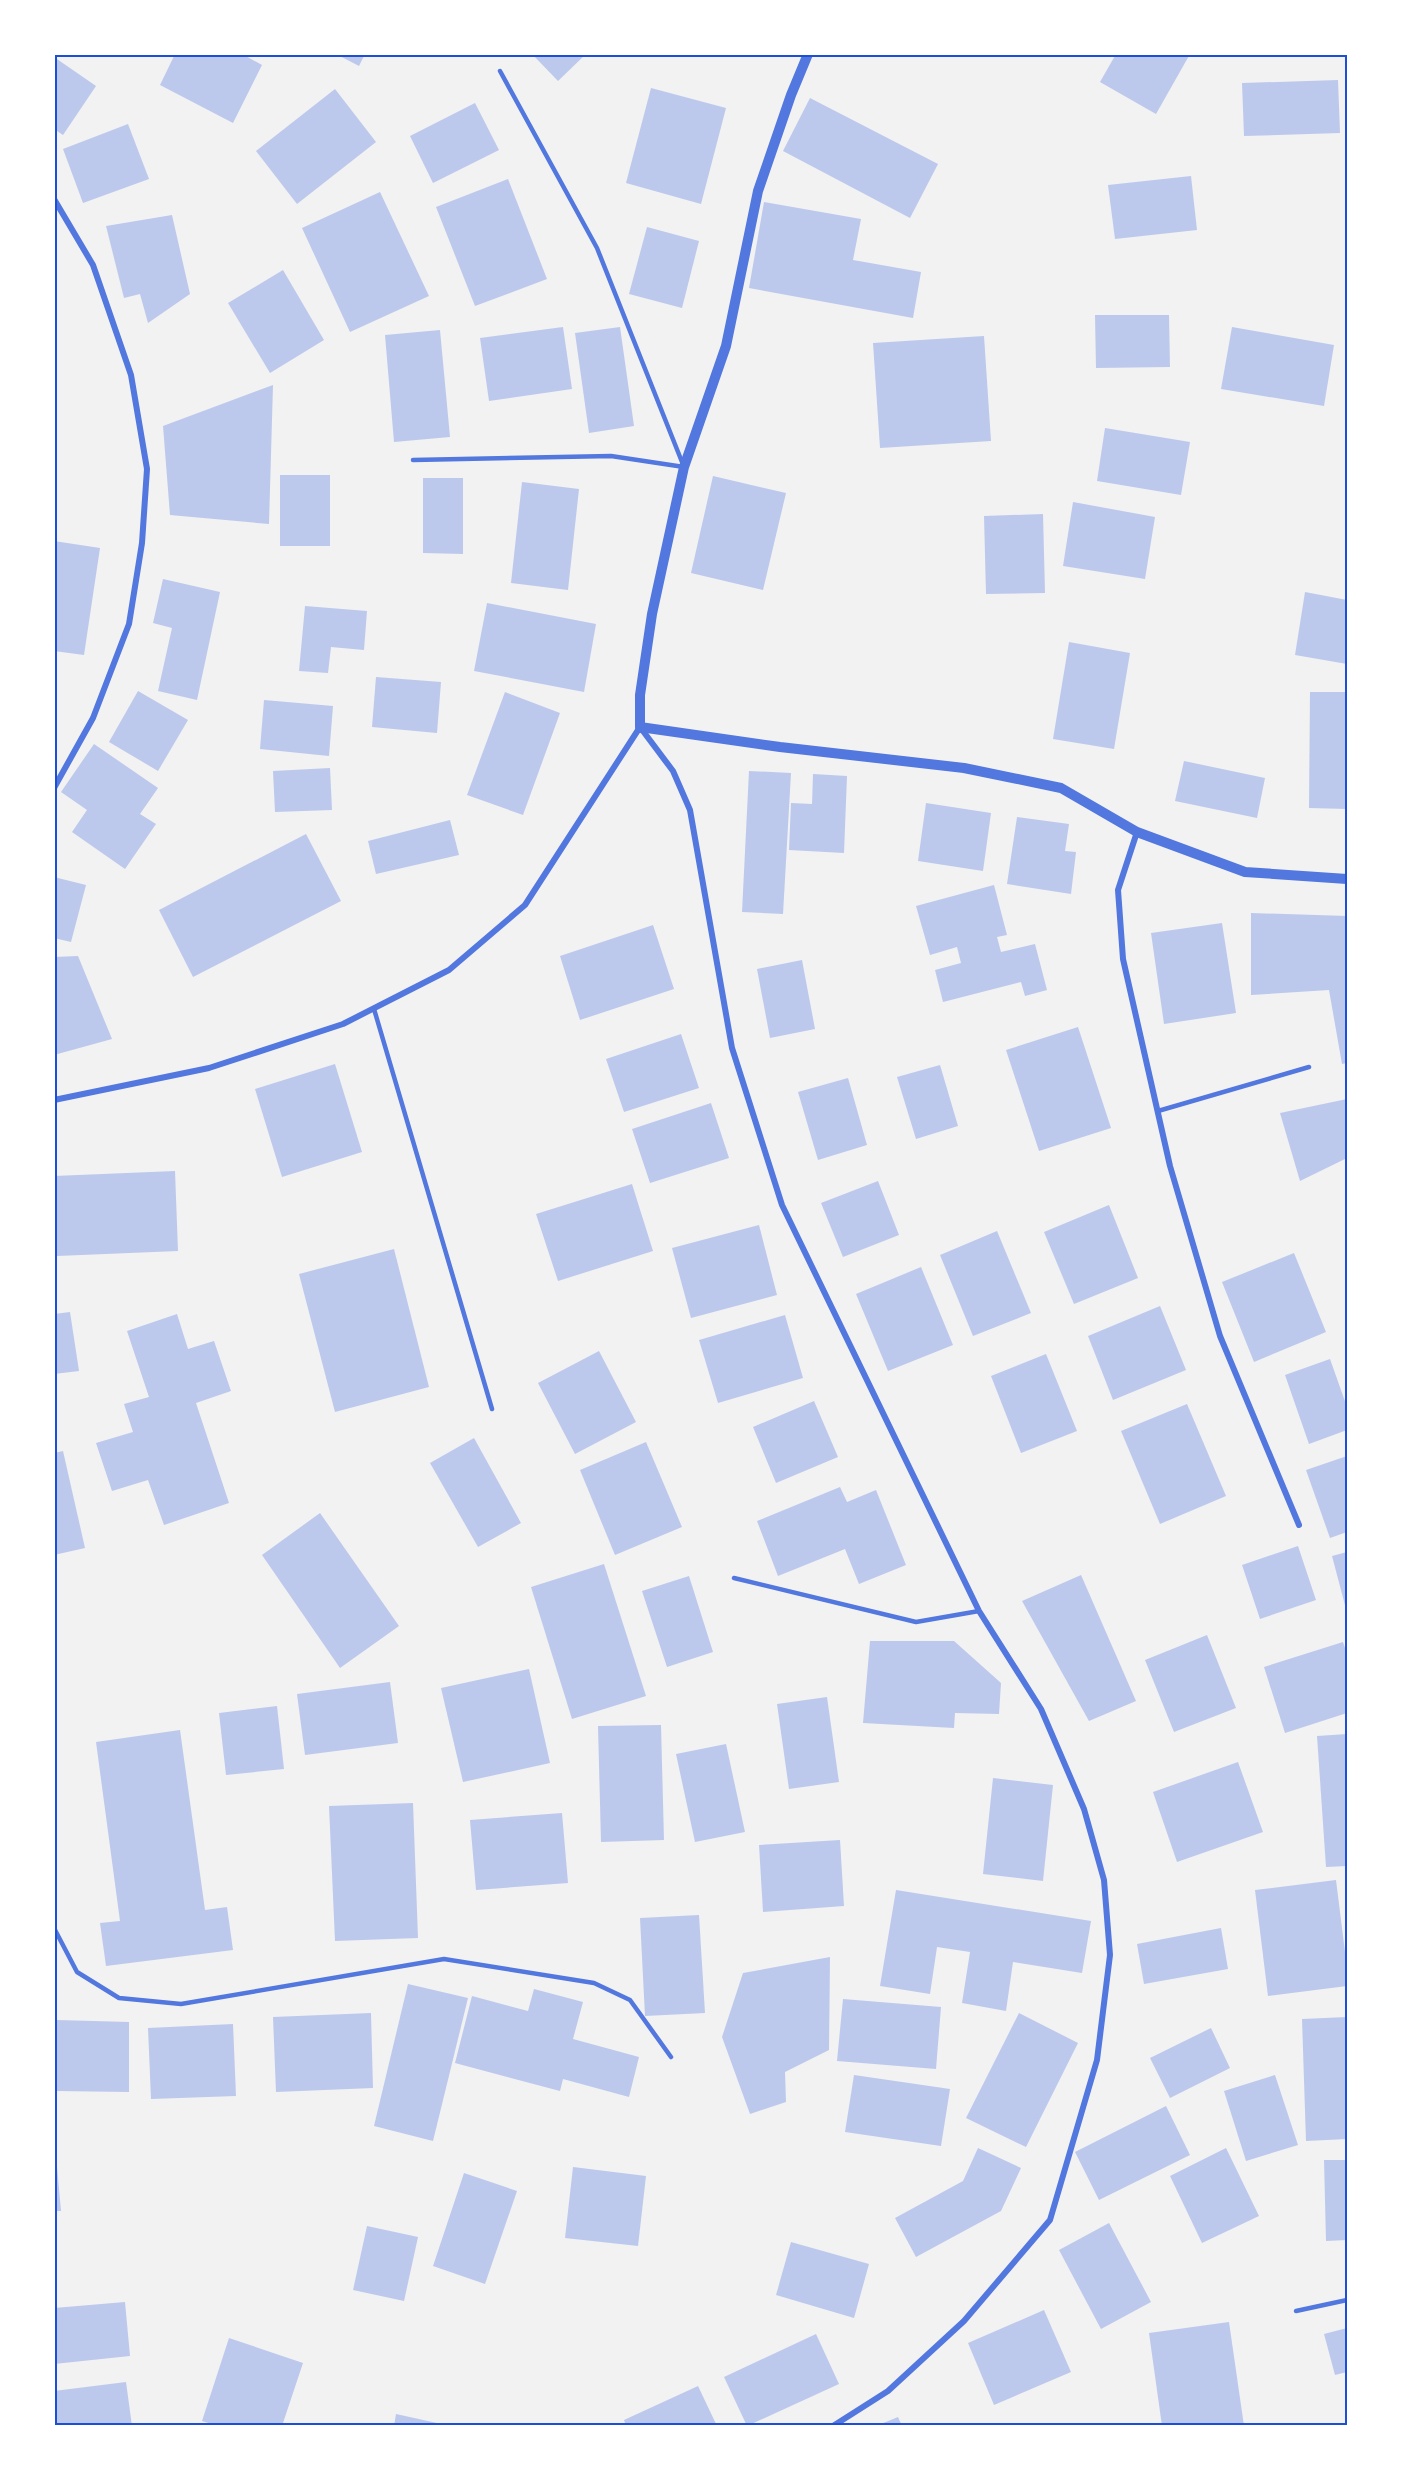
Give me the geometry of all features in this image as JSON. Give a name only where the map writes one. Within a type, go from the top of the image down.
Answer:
[{"type":"street","points":[[54,1100],[209,1068],[343,1024],[449,970],[525,904],[640,727],[640,695],[652,614],[684,467],[726,346],[758,191],[791,95],[808,54]]},
{"type":"street","points":[[54,199],[93,265],[127,364],[147,469],[142,543],[129,624],[93,718],[54,788]]},
{"type":"street","points":[[640,727],[985,772],[1061,789],[1137,832],[1245,872],[1347,879]]},
{"type":"street","points":[[640,727],[674,771],[690,810],[732,1048],[782,1205],[979,1611],[1041,1709],[1084,1809],[1104,1880],[1110,1955],[1097,2060],[1050,2220],[964,2320],[888,2391],[833,2426]]},
{"type":"street","points":[[1137,832],[1118,890],[1124,959],[1170,1166],[1220,1336],[1299,1525]]},
{"type":"lane","points":[[500,71],[597,248],[684,467]]},
{"type":"lane","points":[[413,460],[611,456],[684,467]]},
{"type":"lane","points":[[374,1009],[492,1410]]},
{"type":"lane","points":[[1158,1112],[1309,1067]]},
{"type":"lane","points":[[734,1578],[916,1622],[979,1611]]},
{"type":"lane","points":[[54,1928],[77,1972],[119,1998],[181,2004],[444,1959],[594,1983],[630,2000],[671,2057]]},
{"type":"lane","points":[[1296,2311],[1347,2300]]},
{"type":"building","points":[[175,54],[242,54],[262,65],[233,123],[160,85]]},
{"type":"building","points":[[336,54],[365,54],[359,66]]},
{"type":"building","points":[[532,54],[586,54],[558,81]]},
{"type":"building","points":[[1116,54],[1190,54],[1156,114],[1100,82]]},
{"type":"building","points":[[54,57],[96,86],[63,135],[54,129]]},
{"type":"building","points":[[1338,80],[1340,133],[1244,136],[1242,83]]},
{"type":"building","points":[[651,88],[726,108],[701,204],[626,183]]},
{"type":"building","points":[[335,89],[376,142],[297,204],[256,151]]},
{"type":"building","points":[[810,98],[938,164],[910,218],[783,151]]},
{"type":"building","points":[[475,103],[499,150],[433,183],[410,136]]},
{"type":"building","points":[[128,124],[149,179],[83,203],[63,149]]},
{"type":"building","points":[[1191,176],[1197,230],[1115,239],[1108,185]]},
{"type":"building","points":[[508,179],[547,279],[475,306],[436,207]]},
{"type":"building","points":[[380,192],[429,296],[350,332],[302,228]]},
{"type":"building","points":[[764,202],[861,219],[853,260],[921,272],[913,318],[749,288]]},
{"type":"building","points":[[172,215],[190,294],[148,323],[140,294],[124,298],[106,226]]},
{"type":"building","points":[[647,227],[699,241],[682,308],[629,294]]},
{"type":"building","points":[[283,270],[324,340],[270,373],[228,303]]},
{"type":"building","points":[[1095,315],[1169,315],[1170,367],[1096,368]]},
{"type":"building","points":[[563,327],[572,389],[489,401],[480,338]]},
{"type":"building","points":[[620,327],[634,426],[589,433],[575,333]]},
{"type":"building","points":[[1232,327],[1334,345],[1324,406],[1221,389]]},
{"type":"building","points":[[440,330],[450,437],[394,442],[385,335]]},
{"type":"building","points":[[984,336],[991,441],[880,448],[873,343]]},
{"type":"building","points":[[273,385],[269,524],[170,515],[163,426]]},
{"type":"building","points":[[1105,428],[1190,442],[1181,495],[1097,481]]},
{"type":"building","points":[[280,475],[330,475],[330,546],[280,546]]},
{"type":"building","points":[[713,476],[786,493],[763,590],[691,573]]},
{"type":"building","points":[[423,478],[463,478],[463,554],[423,553]]},
{"type":"building","points":[[522,482],[579,489],[568,590],[511,583]]},
{"type":"building","points":[[1073,502],[1155,517],[1145,579],[1063,566]]},
{"type":"building","points":[[1043,514],[1045,593],[986,594],[984,516]]},
{"type":"building","points":[[54,541],[100,548],[84,655],[54,651]]},
{"type":"building","points":[[163,579],[220,592],[197,700],[158,691],[172,628],[153,623]]},
{"type":"building","points":[[1305,592],[1347,600],[1347,664],[1295,655]]},
{"type":"building","points":[[487,603],[596,624],[584,692],[474,671]]},
{"type":"building","points":[[305,606],[367,611],[364,650],[331,647],[328,673],[299,671]]},
{"type":"building","points":[[1069,642],[1130,653],[1114,749],[1053,739]]},
{"type":"building","points":[[376,677],[441,682],[437,733],[372,727]]},
{"type":"building","points":[[138,691],[188,720],[158,771],[109,742]]},
{"type":"building","points":[[505,692],[560,713],[523,815],[467,795]]},
{"type":"building","points":[[1310,692],[1347,692],[1347,809],[1309,808]]},
{"type":"building","points":[[264,700],[333,706],[329,756],[260,749]]},
{"type":"building","points":[[94,744],[158,788],[140,814],[156,824],[125,869],[72,832],[87,810],[61,792]]},
{"type":"building","points":[[1184,761],[1265,778],[1257,818],[1175,801]]},
{"type":"building","points":[[330,768],[332,810],[275,812],[273,771]]},
{"type":"building","points":[[749,771],[791,773],[783,914],[742,912]]},
{"type":"building","points":[[813,774],[847,776],[844,853],[789,850],[791,803],[812,804]]},
{"type":"building","points":[[926,803],[991,813],[983,871],[918,861]]},
{"type":"building","points":[[1017,817],[1069,824],[1065,851],[1076,852],[1071,894],[1007,884]]},
{"type":"building","points":[[450,820],[459,855],[376,874],[368,841]]},
{"type":"building","points":[[306,834],[341,901],[193,977],[159,910]]},
{"type":"building","points":[[54,877],[86,885],[71,942],[54,938]]},
{"type":"building","points":[[994,885],[1007,935],[997,937],[1001,952],[1035,944],[1047,990],[1025,996],[1021,982],[943,1002],[935,970],[961,963],[957,947],[930,955],[916,906]]},
{"type":"building","points":[[1251,913],[1347,916],[1347,1063],[1342,1064],[1329,990],[1251,995]]},
{"type":"building","points":[[1222,923],[1236,1013],[1164,1024],[1151,933]]},
{"type":"building","points":[[653,925],[674,989],[580,1020],[560,956]]},
{"type":"building","points":[[78,956],[112,1039],[54,1055],[54,957]]},
{"type":"building","points":[[802,960],[815,1029],[770,1038],[757,969]]},
{"type":"building","points":[[1078,1027],[1111,1128],[1039,1151],[1006,1050]]},
{"type":"building","points":[[681,1034],[699,1088],[624,1112],[606,1059]]},
{"type":"building","points":[[335,1064],[362,1152],[282,1177],[255,1089]]},
{"type":"building","points":[[940,1065],[958,1126],[916,1139],[897,1077]]},
{"type":"building","points":[[848,1078],[867,1145],[818,1160],[798,1092]]},
{"type":"building","points":[[1347,1099],[1347,1158],[1300,1181],[1280,1113]]},
{"type":"building","points":[[711,1103],[729,1158],[650,1183],[632,1129]]},
{"type":"building","points":[[175,1171],[178,1251],[57,1256],[54,1176]]},
{"type":"building","points":[[878,1181],[899,1235],[843,1257],[821,1203]]},
{"type":"building","points":[[632,1184],[653,1251],[558,1281],[536,1214]]},
{"type":"building","points":[[1109,1205],[1138,1278],[1074,1304],[1044,1232]]},
{"type":"building","points":[[759,1225],[777,1295],[691,1318],[672,1248]]},
{"type":"building","points":[[997,1231],[1031,1313],[973,1336],[940,1255]]},
{"type":"building","points":[[394,1249],[429,1387],[335,1412],[299,1274]]},
{"type":"building","points":[[1294,1253],[1326,1332],[1254,1362],[1222,1282]]},
{"type":"building","points":[[921,1267],[953,1345],[888,1371],[856,1294]]},
{"type":"building","points":[[1160,1306],[1186,1370],[1113,1400],[1088,1336]]},
{"type":"building","points":[[70,1312],[79,1371],[54,1374],[54,1314]]},
{"type":"building","points":[[177,1314],[188,1349],[214,1341],[231,1391],[196,1403],[229,1503],[164,1525],[148,1480],[112,1491],[96,1443],[133,1432],[124,1404],[149,1397],[127,1331]]},
{"type":"building","points":[[785,1315],[803,1378],[718,1403],[699,1340]]},
{"type":"building","points":[[599,1351],[636,1422],[575,1454],[538,1383]]},
{"type":"building","points":[[1046,1354],[1077,1431],[1021,1453],[991,1376]]},
{"type":"building","points":[[1330,1359],[1347,1407],[1347,1430],[1309,1444],[1285,1375]]},
{"type":"building","points":[[814,1401],[838,1457],[776,1483],[753,1427]]},
{"type":"building","points":[[1187,1404],[1226,1496],[1160,1524],[1121,1431]]},
{"type":"building","points":[[474,1438],[521,1523],[478,1547],[430,1463]]},
{"type":"building","points":[[646,1442],[682,1527],[615,1555],[580,1470]]},
{"type":"building","points":[[63,1451],[85,1548],[54,1555],[54,1453]]},
{"type":"building","points":[[1347,1456],[1347,1532],[1330,1538],[1306,1470]]},
{"type":"building","points":[[840,1487],[847,1502],[876,1490],[906,1565],[859,1584],[845,1549],[778,1576],[757,1521]]},
{"type":"building","points":[[320,1513],[399,1626],[340,1668],[262,1555]]},
{"type":"building","points":[[1298,1546],[1316,1600],[1260,1619],[1242,1565]]},
{"type":"building","points":[[1347,1552],[1347,1609],[1346,1609],[1332,1556]]},
{"type":"building","points":[[604,1564],[646,1696],[572,1719],[531,1587]]},
{"type":"building","points":[[1081,1575],[1136,1701],[1089,1721],[1022,1601]]},
{"type":"building","points":[[689,1576],[713,1652],[667,1667],[642,1591]]},
{"type":"building","points":[[1207,1635],[1236,1708],[1174,1732],[1145,1660]]},
{"type":"building","points":[[870,1641],[954,1641],[1001,1683],[999,1714],[955,1713],[954,1728],[863,1723]]},
{"type":"building","points":[[1343,1642],[1347,1654],[1347,1713],[1285,1733],[1264,1667]]},
{"type":"building","points":[[529,1669],[550,1763],[463,1782],[441,1688]]},
{"type":"building","points":[[390,1682],[398,1743],[305,1755],[297,1694]]},
{"type":"building","points":[[827,1697],[839,1782],[789,1789],[777,1704]]},
{"type":"building","points":[[277,1706],[284,1769],[226,1775],[219,1713]]},
{"type":"building","points":[[661,1725],[664,1840],[601,1842],[598,1726]]},
{"type":"building","points":[[180,1730],[205,1910],[227,1907],[233,1950],[106,1966],[100,1923],[120,1921],[96,1742]]},
{"type":"building","points":[[1347,1734],[1347,1866],[1326,1867],[1317,1736]]},
{"type":"building","points":[[726,1744],[745,1832],[695,1842],[676,1754]]},
{"type":"building","points":[[1238,1762],[1263,1832],[1177,1862],[1153,1792]]},
{"type":"building","points":[[993,1778],[1053,1785],[1043,1881],[983,1874]]},
{"type":"building","points":[[413,1803],[418,1938],[335,1941],[329,1806]]},
{"type":"building","points":[[562,1813],[568,1883],[476,1890],[470,1820]]},
{"type":"building","points":[[840,1840],[844,1906],[763,1912],[759,1845]]},
{"type":"building","points":[[1336,1880],[1347,1968],[1347,1986],[1268,1996],[1255,1890]]},
{"type":"building","points":[[896,1890],[1091,1921],[1082,1973],[1013,1962],[1006,2011],[962,2003],[970,1952],[937,1947],[930,1994],[880,1986]]},
{"type":"building","points":[[699,1915],[705,2013],[645,2016],[640,1918]]},
{"type":"building","points":[[1221,1928],[1228,1969],[1144,1984],[1137,1944]]},
{"type":"building","points":[[830,1957],[829,2050],[785,2072],[786,2102],[750,2114],[722,2037],[743,1973]]},
{"type":"building","points":[[408,1984],[468,1998],[433,2141],[374,2126]]},
{"type":"building","points":[[534,1989],[583,2002],[573,2039],[639,2057],[629,2097],[563,2079],[560,2091],[455,2063],[472,1996],[528,2011]]},
{"type":"building","points":[[843,1999],[941,2007],[936,2069],[837,2061]]},
{"type":"building","points":[[371,2013],[373,2088],[276,2092],[273,2017]]},
{"type":"building","points":[[1019,2013],[1078,2043],[1026,2147],[966,2118]]},
{"type":"building","points":[[1347,2017],[1347,2139],[1306,2141],[1302,2019]]},
{"type":"building","points":[[57,2020],[129,2022],[129,2092],[56,2091]]},
{"type":"building","points":[[233,2024],[236,2096],[151,2099],[148,2028]]},
{"type":"building","points":[[1211,2028],[1230,2068],[1170,2098],[1150,2058]]},
{"type":"building","points":[[854,2075],[950,2089],[941,2146],[845,2132]]},
{"type":"building","points":[[1275,2075],[1298,2145],[1246,2161],[1224,2091]]},
{"type":"building","points":[[1166,2106],[1190,2155],[1099,2200],[1075,2152]]},
{"type":"building","points":[[54,2133],[61,2211],[54,2211]]},
{"type":"building","points":[[978,2148],[1021,2168],[1001,2211],[916,2257],[895,2218],[963,2181]]},
{"type":"building","points":[[1226,2148],[1259,2216],[1202,2243],[1170,2176]]},
{"type":"building","points":[[1324,2160],[1347,2160],[1347,2240],[1326,2241]]},
{"type":"building","points":[[573,2167],[646,2176],[638,2246],[565,2238]]},
{"type":"building","points":[[464,2173],[517,2191],[485,2284],[433,2266]]},
{"type":"building","points":[[1109,2223],[1151,2302],[1101,2329],[1059,2250]]},
{"type":"building","points":[[367,2226],[418,2237],[404,2301],[353,2290]]},
{"type":"building","points":[[791,2242],[869,2264],[854,2318],[776,2295]]},
{"type":"building","points":[[125,2302],[130,2356],[54,2364],[54,2308]]},
{"type":"building","points":[[1044,2310],[1071,2372],[994,2405],[968,2343]]},
{"type":"building","points":[[1229,2322],[1244,2426],[1162,2426],[1149,2333]]},
{"type":"building","points":[[1347,2328],[1347,2372],[1335,2375],[1324,2334]]},
{"type":"building","points":[[816,2334],[839,2384],[747,2426],[724,2377]]},
{"type":"building","points":[[229,2338],[303,2363],[282,2426],[218,2426],[202,2421]]},
{"type":"building","points":[[126,2382],[132,2426],[54,2426],[54,2391]]},
{"type":"building","points":[[698,2386],[717,2426],[626,2426],[624,2420]]},
{"type":"building","points":[[396,2414],[446,2425],[446,2426],[394,2426]]},
{"type":"building","points":[[898,2417],[902,2426],[876,2426]]}]
